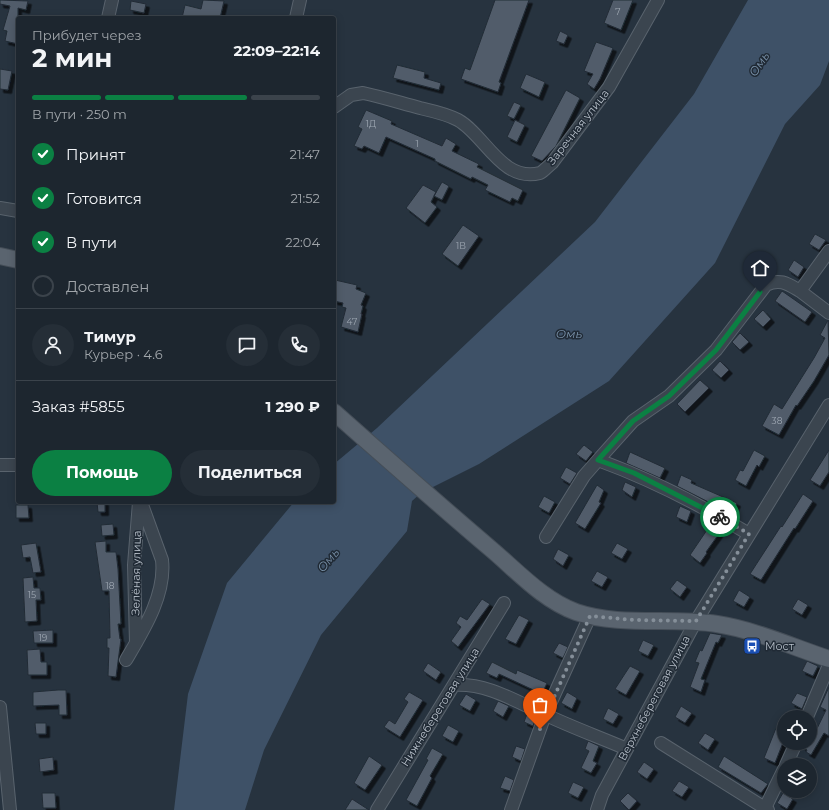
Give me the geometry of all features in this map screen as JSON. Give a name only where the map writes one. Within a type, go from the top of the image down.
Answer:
[{"type":"main road","points":[[0,256],[16,260]]},
{"type":"main road","points":[[336,414],[473,534],[549,598],[575,611],[590,616],[634,620],[696,621],[718,624],[745,631],[829,659]]},
{"type":"street","points":[[108,16],[112,0]]},
{"type":"street","points":[[296,16],[300,0]]},
{"type":"street","name":"Заречная улица","points":[[336,106],[351,95],[363,94],[441,113],[459,120],[478,137],[497,159],[516,170],[528,173],[541,172],[552,163],[609,87],[658,0]]},
{"type":"street","points":[[0,208],[16,211]]},
{"type":"street","points":[[800,291],[829,251]]},
{"type":"street","points":[[546,537],[584,476],[633,421],[669,396],[716,350],[766,285],[773,282],[782,282],[800,291],[829,313]]},
{"type":"street","name":"Верхнебереговая улица","points":[[597,810],[602,795],[696,621],[829,405]]},
{"type":"street","points":[[598,460],[634,473],[725,519],[749,534]]},
{"type":"street","points":[[0,465],[16,465]]},
{"type":"street","name":"Зелёная улица","points":[[136,643],[134,565],[140,504]]},
{"type":"street","points":[[126,660],[152,613],[163,570],[162,560],[141,504]]},
{"type":"street","name":"Нижнебереговая улица","points":[[377,810],[504,603]]},
{"type":"street","points":[[511,810],[545,715],[590,616]]},
{"type":"street","points":[[810,710],[829,665]]},
{"type":"street","points":[[454,685],[475,686],[492,690],[545,715],[627,749]]},
{"type":"street","points":[[0,707],[10,810]]},
{"type":"street","points":[[661,744],[766,810],[777,785]]},
{"type":"water","name":"Омь","points":[[748,0],[829,0],[829,61],[820,85],[785,124],[715,263],[609,381],[479,464],[421,493],[412,501],[407,531],[321,635],[264,750],[245,810],[174,810],[188,694],[227,583],[292,504],[336,504],[336,462],[377,428],[595,222],[694,94]]},
{"type":"building","points":[[0,0],[28,1],[26,10],[18,8],[18,16],[16,16],[16,44],[5,41],[7,31],[3,30],[10,6],[0,4]]},
{"type":"building","points":[[203,0],[224,1],[220,16],[182,16],[185,5],[201,9]]},
{"type":"building","points":[[495,0],[529,0],[499,82],[501,83],[498,92],[461,79],[465,68],[470,70]]},
{"type":"building","points":[[613,0],[633,0],[621,30],[604,23]]},
{"type":"building","points":[[131,1],[146,4],[144,13],[130,10]]},
{"type":"building","points":[[560,31],[568,35],[564,44],[556,41]]},
{"type":"building","points":[[596,42],[613,48],[600,79],[594,89],[587,84],[593,74],[584,71]]},
{"type":"building","points":[[397,65],[425,72],[424,78],[441,83],[439,90],[393,78]]},
{"type":"building","points":[[0,69],[12,71],[8,90],[0,89]]},
{"type":"building","points":[[526,74],[545,82],[539,97],[520,88]]},
{"type":"building","points":[[566,90],[580,98],[556,146],[542,161],[531,156]]},
{"type":"building","points":[[514,102],[521,105],[514,119],[507,116]]},
{"type":"building","points":[[366,110],[392,121],[391,124],[442,146],[446,138],[456,144],[452,151],[479,164],[477,167],[523,190],[518,201],[512,198],[510,202],[485,190],[488,185],[472,177],[471,179],[435,161],[435,159],[386,137],[379,153],[364,146],[362,149],[354,146],[362,129],[358,127]]},
{"type":"building","points":[[515,120],[525,125],[517,142],[507,137]]},
{"type":"building","points":[[442,182],[449,186],[442,200],[434,196]]},
{"type":"building","points":[[423,185],[436,192],[431,202],[437,207],[425,223],[406,208]]},
{"type":"building","points":[[463,225],[479,236],[458,266],[442,254]]},
{"type":"building","points":[[815,234],[826,240],[819,250],[809,244]]},
{"type":"building","points":[[794,260],[804,267],[798,277],[788,270]]},
{"type":"building","points":[[336,280],[357,285],[356,289],[366,293],[361,305],[363,306],[358,332],[341,327],[346,308],[342,307],[343,303],[336,301]]},
{"type":"building","points":[[782,291],[812,312],[805,322],[775,301]]},
{"type":"building","points":[[763,310],[771,319],[763,327],[754,319]]},
{"type":"building","points":[[828,320],[829,355],[814,381],[797,406],[796,405],[779,435],[762,426],[774,404],[782,409],[814,358],[825,338],[820,335]]},
{"type":"building","points":[[740,333],[749,342],[740,350],[732,342]]},
{"type":"building","points":[[720,361],[729,370],[721,378],[712,370]]},
{"type":"building","points":[[700,380],[709,388],[685,412],[677,404]]},
{"type":"building","points":[[584,445],[593,452],[586,461],[576,454]]},
{"type":"building","points":[[754,450],[765,456],[759,467],[757,465],[746,486],[735,480],[740,470],[743,471]]},
{"type":"building","points":[[829,450],[829,472],[820,486],[810,480]]},
{"type":"building","points":[[630,452],[665,468],[660,478],[626,463]]},
{"type":"building","points":[[566,467],[577,473],[570,484],[560,478]]},
{"type":"building","points":[[681,475],[692,480],[691,483],[737,503],[732,514],[677,486]]},
{"type":"building","points":[[625,482],[636,487],[632,497],[622,490]]},
{"type":"building","points":[[597,485],[604,490],[599,502],[601,503],[585,529],[575,523]]},
{"type":"building","points":[[803,494],[813,501],[795,529],[794,528],[761,580],[750,574],[781,526],[782,527]]},
{"type":"building","points":[[544,496],[555,502],[549,513],[538,507]]},
{"type":"building","points":[[97,504],[105,504],[105,512],[98,512]]},
{"type":"building","points":[[16,505],[28,505],[29,518],[16,518]]},
{"type":"building","points":[[680,506],[691,511],[687,522],[676,517]]},
{"type":"building","points":[[113,524],[114,535],[102,536],[101,525]]},
{"type":"building","points":[[711,524],[721,531],[700,563],[690,555]]},
{"type":"building","points":[[106,541],[106,552],[116,552],[118,569],[121,624],[118,624],[121,639],[116,677],[108,676],[109,648],[107,648],[107,638],[110,638],[109,591],[102,591],[95,542]]},
{"type":"building","points":[[36,543],[41,572],[33,573],[30,557],[23,558],[21,545]]},
{"type":"building","points":[[617,543],[628,549],[622,559],[611,553]]},
{"type":"building","points":[[558,549],[569,555],[563,566],[553,559]]},
{"type":"building","points":[[597,571],[608,577],[602,587],[591,581]]},
{"type":"building","points":[[33,577],[34,588],[40,588],[41,600],[36,600],[37,621],[25,622],[23,578]]},
{"type":"building","points":[[677,580],[687,587],[680,597],[670,589]]},
{"type":"building","points":[[739,590],[750,597],[744,607],[733,601]]},
{"type":"building","points":[[482,599],[490,604],[458,647],[451,641],[461,627],[456,623],[460,616],[467,620]]},
{"type":"building","points":[[798,599],[808,605],[802,615],[792,609]]},
{"type":"building","points":[[519,615],[529,620],[516,644],[505,639]]},
{"type":"building","points":[[53,630],[53,643],[34,643],[33,631]]},
{"type":"building","points":[[710,633],[722,635],[718,643],[716,642],[701,679],[705,680],[701,692],[690,687],[699,663],[695,662]]},
{"type":"building","points":[[643,640],[654,645],[648,656],[638,651]]},
{"type":"building","points":[[559,643],[568,647],[563,658],[553,653]]},
{"type":"building","points":[[40,649],[41,662],[47,662],[47,675],[28,675],[27,650]]},
{"type":"building","points":[[807,661],[818,666],[813,676],[802,671]]},
{"type":"building","points":[[492,662],[516,674],[517,670],[547,683],[542,694],[499,674],[497,678],[486,673]]},
{"type":"building","points":[[428,663],[441,672],[436,680],[423,671]]},
{"type":"building","points":[[630,666],[640,671],[626,695],[615,689]]},
{"type":"building","points":[[829,687],[829,736],[824,733],[817,745],[817,729],[826,710],[820,707]]},
{"type":"building","points":[[66,690],[67,715],[59,715],[59,705],[33,706],[33,692]]},
{"type":"building","points":[[409,692],[423,700],[400,737],[384,727],[389,720],[395,724],[408,702],[404,699]]},
{"type":"building","points":[[567,692],[577,698],[572,709],[561,703]]},
{"type":"building","points":[[797,693],[807,697],[802,709],[791,703]]},
{"type":"building","points":[[466,694],[476,700],[470,711],[459,705]]},
{"type":"building","points":[[498,701],[509,706],[503,717],[493,711]]},
{"type":"building","points":[[681,706],[692,713],[685,723],[675,717]]},
{"type":"building","points":[[608,708],[619,714],[613,724],[603,719]]},
{"type":"building","points":[[527,714],[536,718],[533,726],[524,722]]},
{"type":"building","points":[[35,723],[46,723],[46,734],[36,734]]},
{"type":"building","points":[[448,725],[459,731],[453,742],[442,736]]},
{"type":"building","points":[[776,728],[777,750],[780,750],[775,763],[764,758]]},
{"type":"building","points":[[705,733],[715,739],[708,750],[698,743]]},
{"type":"building","points":[[588,741],[599,746],[593,761],[597,763],[591,773],[581,768],[589,751],[585,749]]},
{"type":"building","points":[[516,746],[525,749],[521,761],[512,757]]},
{"type":"building","points":[[432,748],[443,754],[430,776],[432,778],[417,806],[406,800],[428,760],[426,759]]},
{"type":"building","points":[[807,750],[814,750],[811,755],[806,752]]},
{"type":"building","points":[[369,756],[382,765],[365,790],[354,783]]},
{"type":"building","points":[[724,756],[768,784],[761,793],[718,767]]},
{"type":"building","points":[[53,757],[54,770],[40,772],[39,759]]},
{"type":"building","points":[[644,762],[654,769],[647,779],[637,772]]},
{"type":"building","points":[[505,776],[514,780],[510,791],[500,788]]},
{"type":"building","points":[[679,781],[689,787],[682,797],[672,791]]},
{"type":"building","points":[[573,782],[584,787],[578,798],[568,793]]},
{"type":"building","points":[[42,793],[55,793],[56,808],[43,808]]},
{"type":"building","points":[[628,793],[637,801],[629,810],[620,801]]},
{"type":"building","points":[[780,798],[793,799],[787,809],[777,803]]},
{"type":"building","points":[[352,799],[369,810],[345,810]]},
{"type":"way so far","points":[[540,729],[590,616],[634,620],[696,621],[749,534],[720,517]]},
{"type":"place","name":"Мост","points":[[752,646]]},
{"type":"route","points":[[720,517],[634,473],[598,460],[633,421],[649,408],[669,396],[716,350],[760,292]]}]
